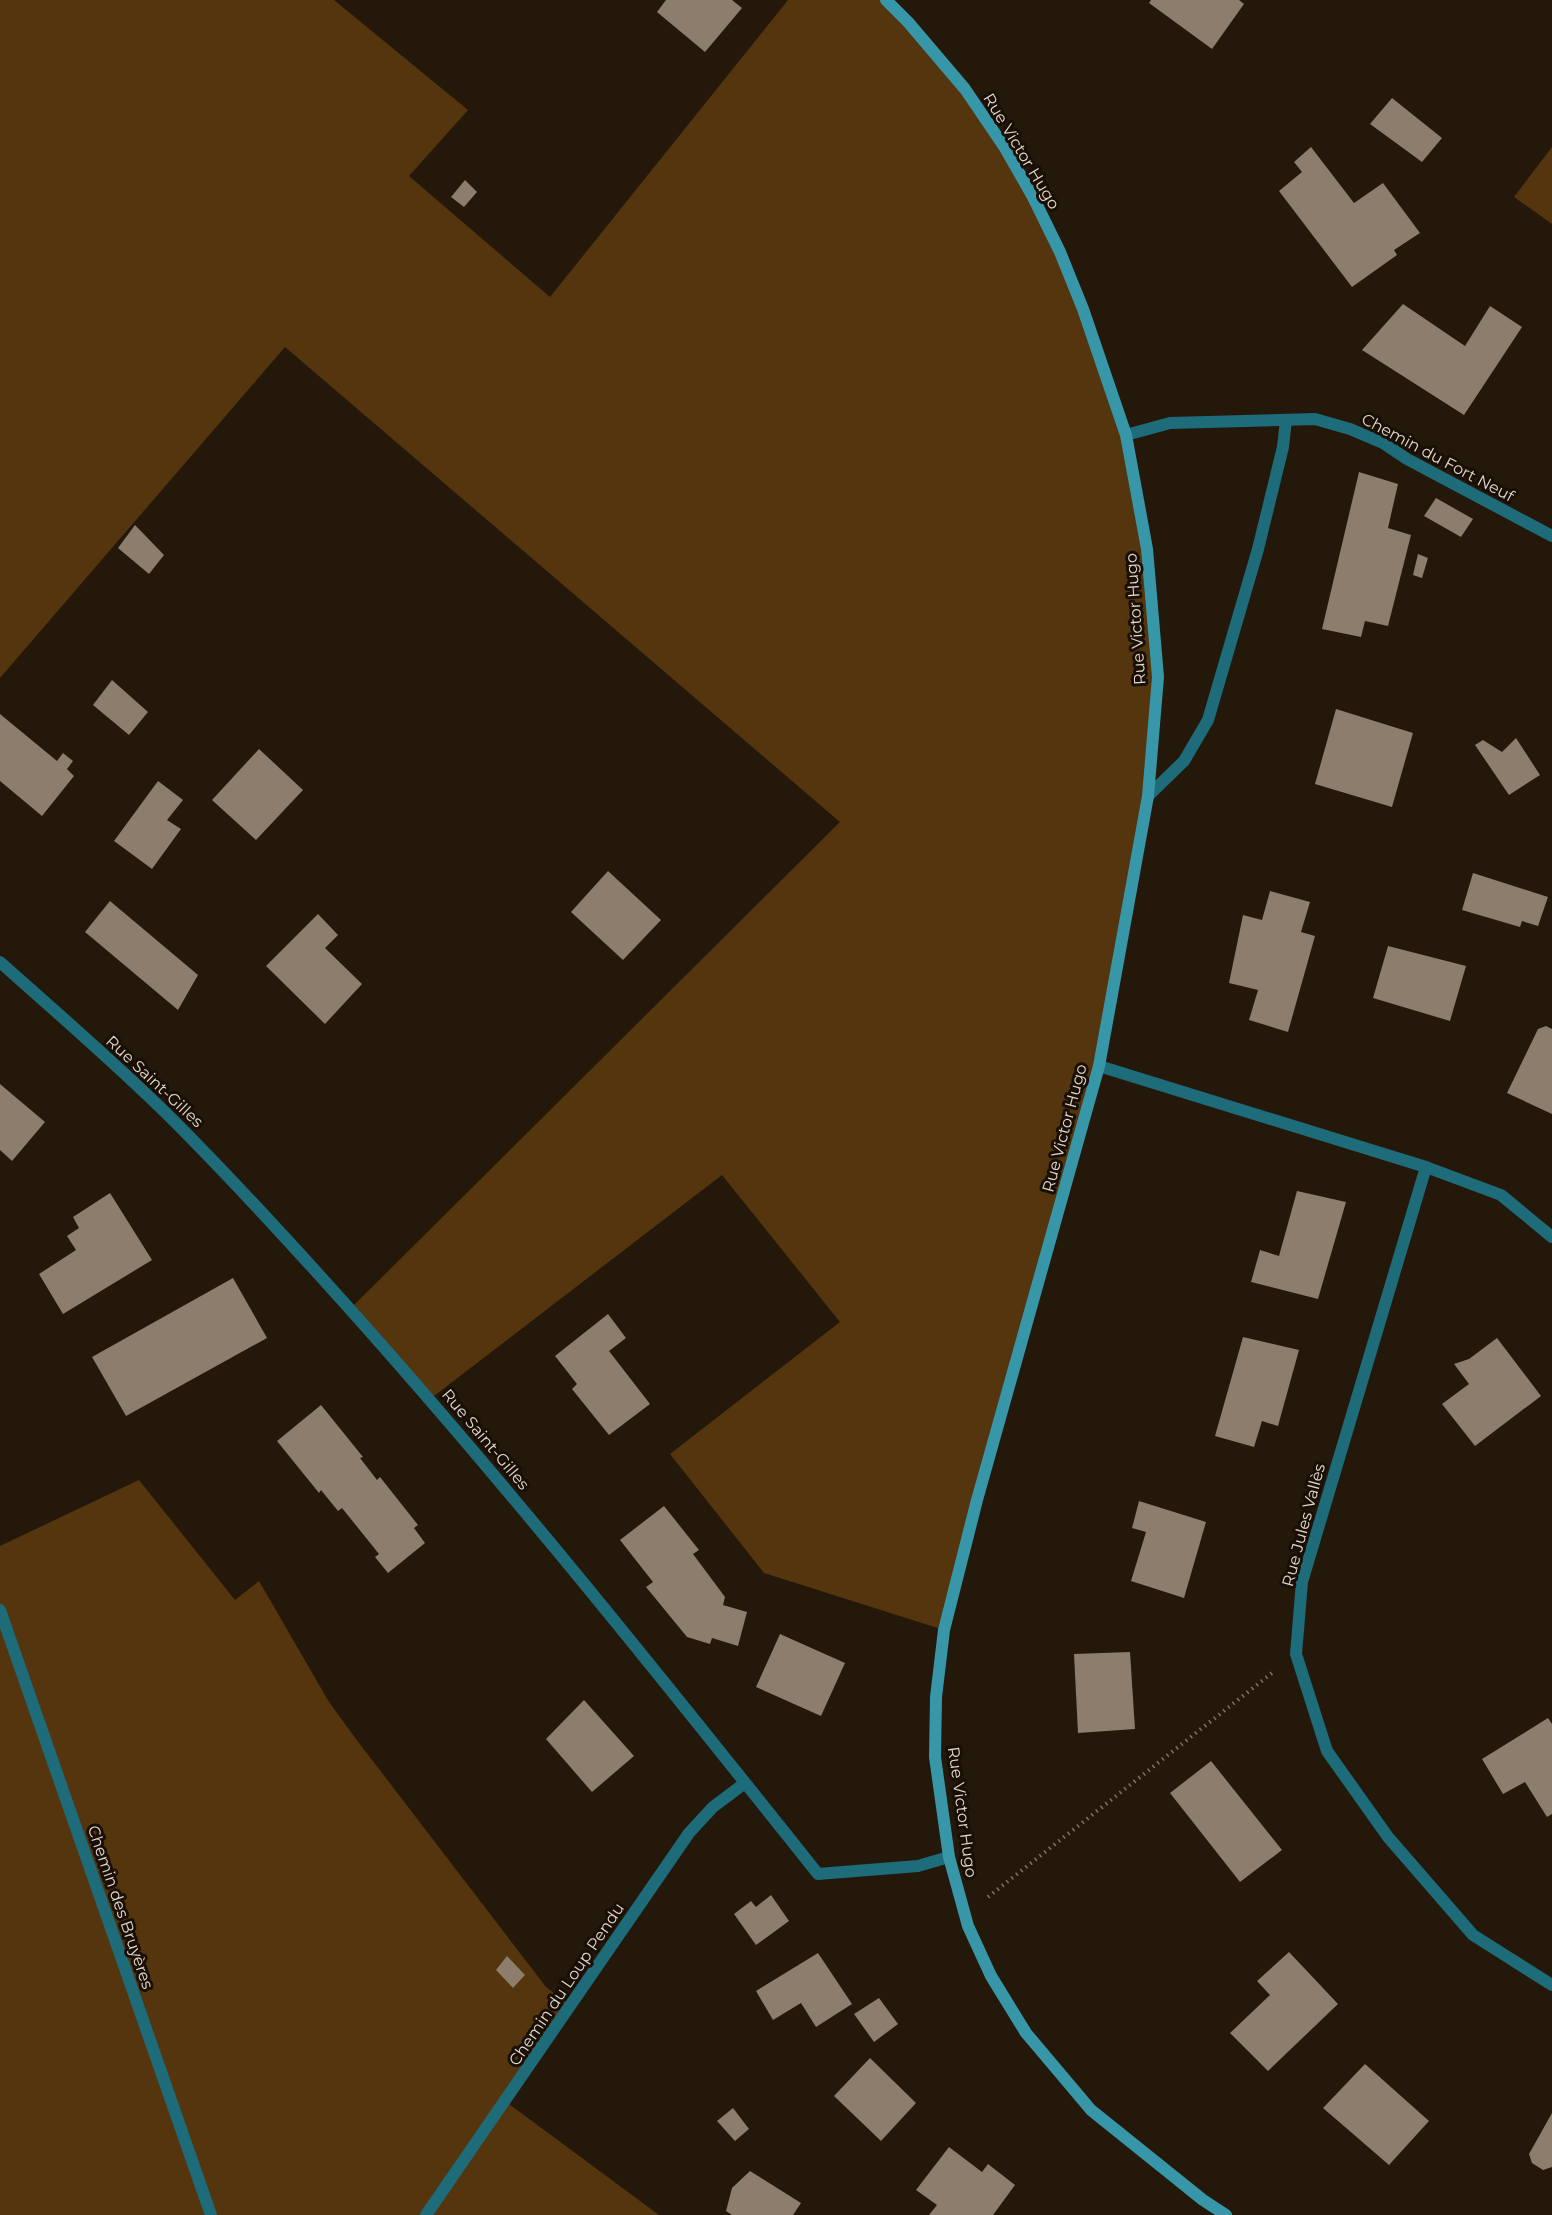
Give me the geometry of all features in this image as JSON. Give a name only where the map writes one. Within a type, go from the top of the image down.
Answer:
[{"type":"main road","name":"Rue Victor Hugo","points":[[886,0],[908,22],[965,89],[1005,148],[1033,197],[1060,252],[1083,309],[1126,435],[1147,549],[1158,677],[1148,796],[1099,1066],[976,1500],[944,1630],[936,1697],[936,1757],[950,1857],[965,1917],[991,1976],[1026,2033],[1091,2110],[1203,2200],[1226,2215]]},
{"type":"street","name":"Chemin du Fort Neuf","points":[[1126,435],[1170,423],[1315,419],[1350,429],[1383,443],[1407,459],[1552,536]]},
{"type":"street","points":[[1148,796],[1184,761],[1208,720],[1258,549],[1283,447],[1286,420]]},
{"type":"street","name":"Rue Saint-Gilles","points":[[0,962],[172,1119],[260,1210],[350,1309],[526,1512],[818,1874],[918,1866],[950,1857]]},
{"type":"street","points":[[1099,1066],[1426,1167],[1501,1194],[1552,1237]]},
{"type":"street","name":"Rue Jules Vallès","points":[[1426,1167],[1302,1582],[1296,1654],[1327,1751],[1388,1837],[1473,1935],[1552,1985]]},
{"type":"street","name":"Chemin des Bruyères","points":[[0,1610],[211,2215]]},
{"type":"street","name":"Chemin du Loup Pendu","points":[[426,2215],[689,1833],[714,1807],[746,1783]]},
{"type":"path","points":[[965,1917],[1296,1654]]},
{"type":"shaded area","points":[[0,0],[334,0],[468,110],[409,176],[550,297],[788,0],[886,0],[965,89],[1033,197],[1126,435],[1158,677],[1148,796],[1099,1066],[944,1630],[764,1573],[670,1454],[840,1322],[722,1175],[430,1399],[350,1309],[840,822],[285,347],[0,678]]},
{"type":"shaded area","points":[[1552,147],[1552,224],[1514,197]]},
{"type":"shaded area","points":[[139,1480],[235,1600],[259,1581],[329,1702],[356,1739],[546,1987],[571,2006],[505,2101],[659,2215],[0,2215],[0,1546]]},
{"type":"building","points":[[666,0],[732,0],[742,8],[705,52],[657,12]]},
{"type":"building","points":[[1151,0],[1239,0],[1244,4],[1212,49],[1149,3]]},
{"type":"building","points":[[1392,98],[1442,138],[1422,162],[1370,124]]},
{"type":"building","points":[[1311,147],[1354,203],[1383,183],[1420,233],[1394,250],[1397,255],[1352,287],[1279,191],[1302,172],[1294,162]]},
{"type":"building","points":[[465,180],[477,192],[464,207],[451,197]]},
{"type":"building","points":[[1403,304],[1465,346],[1490,306],[1522,327],[1464,415],[1362,350]]},
{"type":"building","points":[[1359,472],[1398,484],[1388,528],[1411,535],[1388,626],[1365,621],[1361,637],[1322,629]]},
{"type":"building","points":[[1436,498],[1473,519],[1461,537],[1424,516]]},
{"type":"building","points":[[135,525],[164,555],[149,574],[118,548]]},
{"type":"building","points":[[1418,554],[1428,558],[1422,578],[1413,575]]},
{"type":"building","points":[[112,680],[148,712],[129,735],[93,705]]},
{"type":"building","points":[[1336,709],[1413,733],[1392,807],[1315,784]]},
{"type":"building","points":[[0,714],[57,761],[63,753],[73,761],[67,769],[74,776],[42,816],[0,781]]},
{"type":"building","points":[[1516,738],[1540,775],[1509,795],[1475,745],[1483,740],[1502,752]]},
{"type":"building","points":[[259,749],[303,790],[256,840],[212,800]]},
{"type":"building","points":[[158,781],[183,800],[167,820],[181,829],[152,869],[114,841]]},
{"type":"building","points":[[608,871],[661,920],[623,960],[571,912]]},
{"type":"building","points":[[1473,873],[1548,897],[1538,926],[1522,921],[1520,927],[1462,910]]},
{"type":"building","points":[[1270,891],[1310,902],[1301,932],[1315,936],[1288,1032],[1249,1020],[1258,990],[1229,983],[1243,915],[1262,920]]},
{"type":"building","points":[[110,901],[198,975],[178,1010],[85,932]]},
{"type":"building","points":[[318,914],[338,935],[325,948],[362,984],[325,1024],[266,966]]},
{"type":"building","points":[[1388,946],[1466,966],[1450,1021],[1373,998]]},
{"type":"building","points":[[1546,1026],[1552,1029],[1552,1114],[1507,1093],[1538,1029]]},
{"type":"building","points":[[0,1084],[45,1122],[12,1161],[0,1150]]},
{"type":"building","points":[[1297,1191],[1346,1202],[1318,1299],[1251,1282],[1260,1250],[1279,1256]]},
{"type":"building","points":[[110,1193],[152,1260],[63,1314],[39,1274],[76,1250],[67,1236],[79,1228],[73,1217]]},
{"type":"building","points":[[233,1278],[267,1338],[126,1416],[92,1357]]},
{"type":"building","points":[[608,1314],[626,1338],[609,1351],[650,1404],[609,1435],[572,1389],[577,1384],[555,1356]]},
{"type":"building","points":[[1243,1337],[1299,1350],[1278,1426],[1262,1421],[1254,1447],[1215,1436]]},
{"type":"building","points":[[1497,1338],[1541,1396],[1475,1446],[1442,1404],[1469,1384],[1454,1364],[1469,1359]]},
{"type":"building","points":[[321,1405],[363,1457],[360,1458],[377,1480],[380,1477],[418,1525],[414,1528],[425,1543],[388,1573],[375,1557],[379,1554],[342,1508],[338,1511],[321,1490],[319,1493],[277,1441]]},
{"type":"building","points":[[1139,1501],[1206,1522],[1184,1598],[1131,1581],[1146,1532],[1132,1528]]},
{"type":"building","points":[[664,1506],[699,1550],[693,1554],[725,1597],[723,1605],[747,1612],[738,1646],[712,1638],[710,1644],[687,1637],[646,1587],[653,1582],[620,1540]]},
{"type":"building","points":[[780,1634],[845,1663],[821,1716],[756,1687]]},
{"type":"building","points":[[1130,1652],[1135,1729],[1078,1733],[1074,1654]]},
{"type":"building","points":[[584,1700],[634,1756],[592,1792],[546,1739]]},
{"type":"building","points":[[1548,1718],[1552,1724],[1552,1814],[1547,1817],[1525,1782],[1503,1794],[1482,1759]]},
{"type":"building","points":[[1211,1761],[1282,1850],[1240,1882],[1170,1793]]},
{"type":"building","points":[[771,1895],[789,1921],[756,1945],[734,1914],[751,1901],[756,1907]]},
{"type":"building","points":[[1289,1952],[1338,2004],[1268,2071],[1230,2033],[1270,1995],[1257,1981]]},
{"type":"building","points":[[818,1953],[852,2004],[816,2027],[801,2003],[773,2020],[756,1991]]},
{"type":"building","points":[[507,1956],[525,1975],[513,1988],[496,1970]]},
{"type":"building","points":[[879,1998],[898,2024],[874,2042],[854,2014]]},
{"type":"building","points":[[870,2058],[916,2103],[881,2141],[834,2096]]},
{"type":"building","points":[[1365,2064],[1429,2121],[1389,2165],[1323,2108]]},
{"type":"building","points":[[733,2108],[749,2129],[735,2141],[717,2121]]},
{"type":"building","points":[[1552,2113],[1552,2167],[1543,2170],[1532,2163],[1529,2154]]},
{"type":"building","points":[[949,2147],[982,2172],[988,2164],[1015,2185],[993,2215],[929,2215],[937,2205],[916,2190]]},
{"type":"building","points":[[750,2171],[801,2203],[793,2215],[732,2215],[726,2211],[732,2188]]}]
